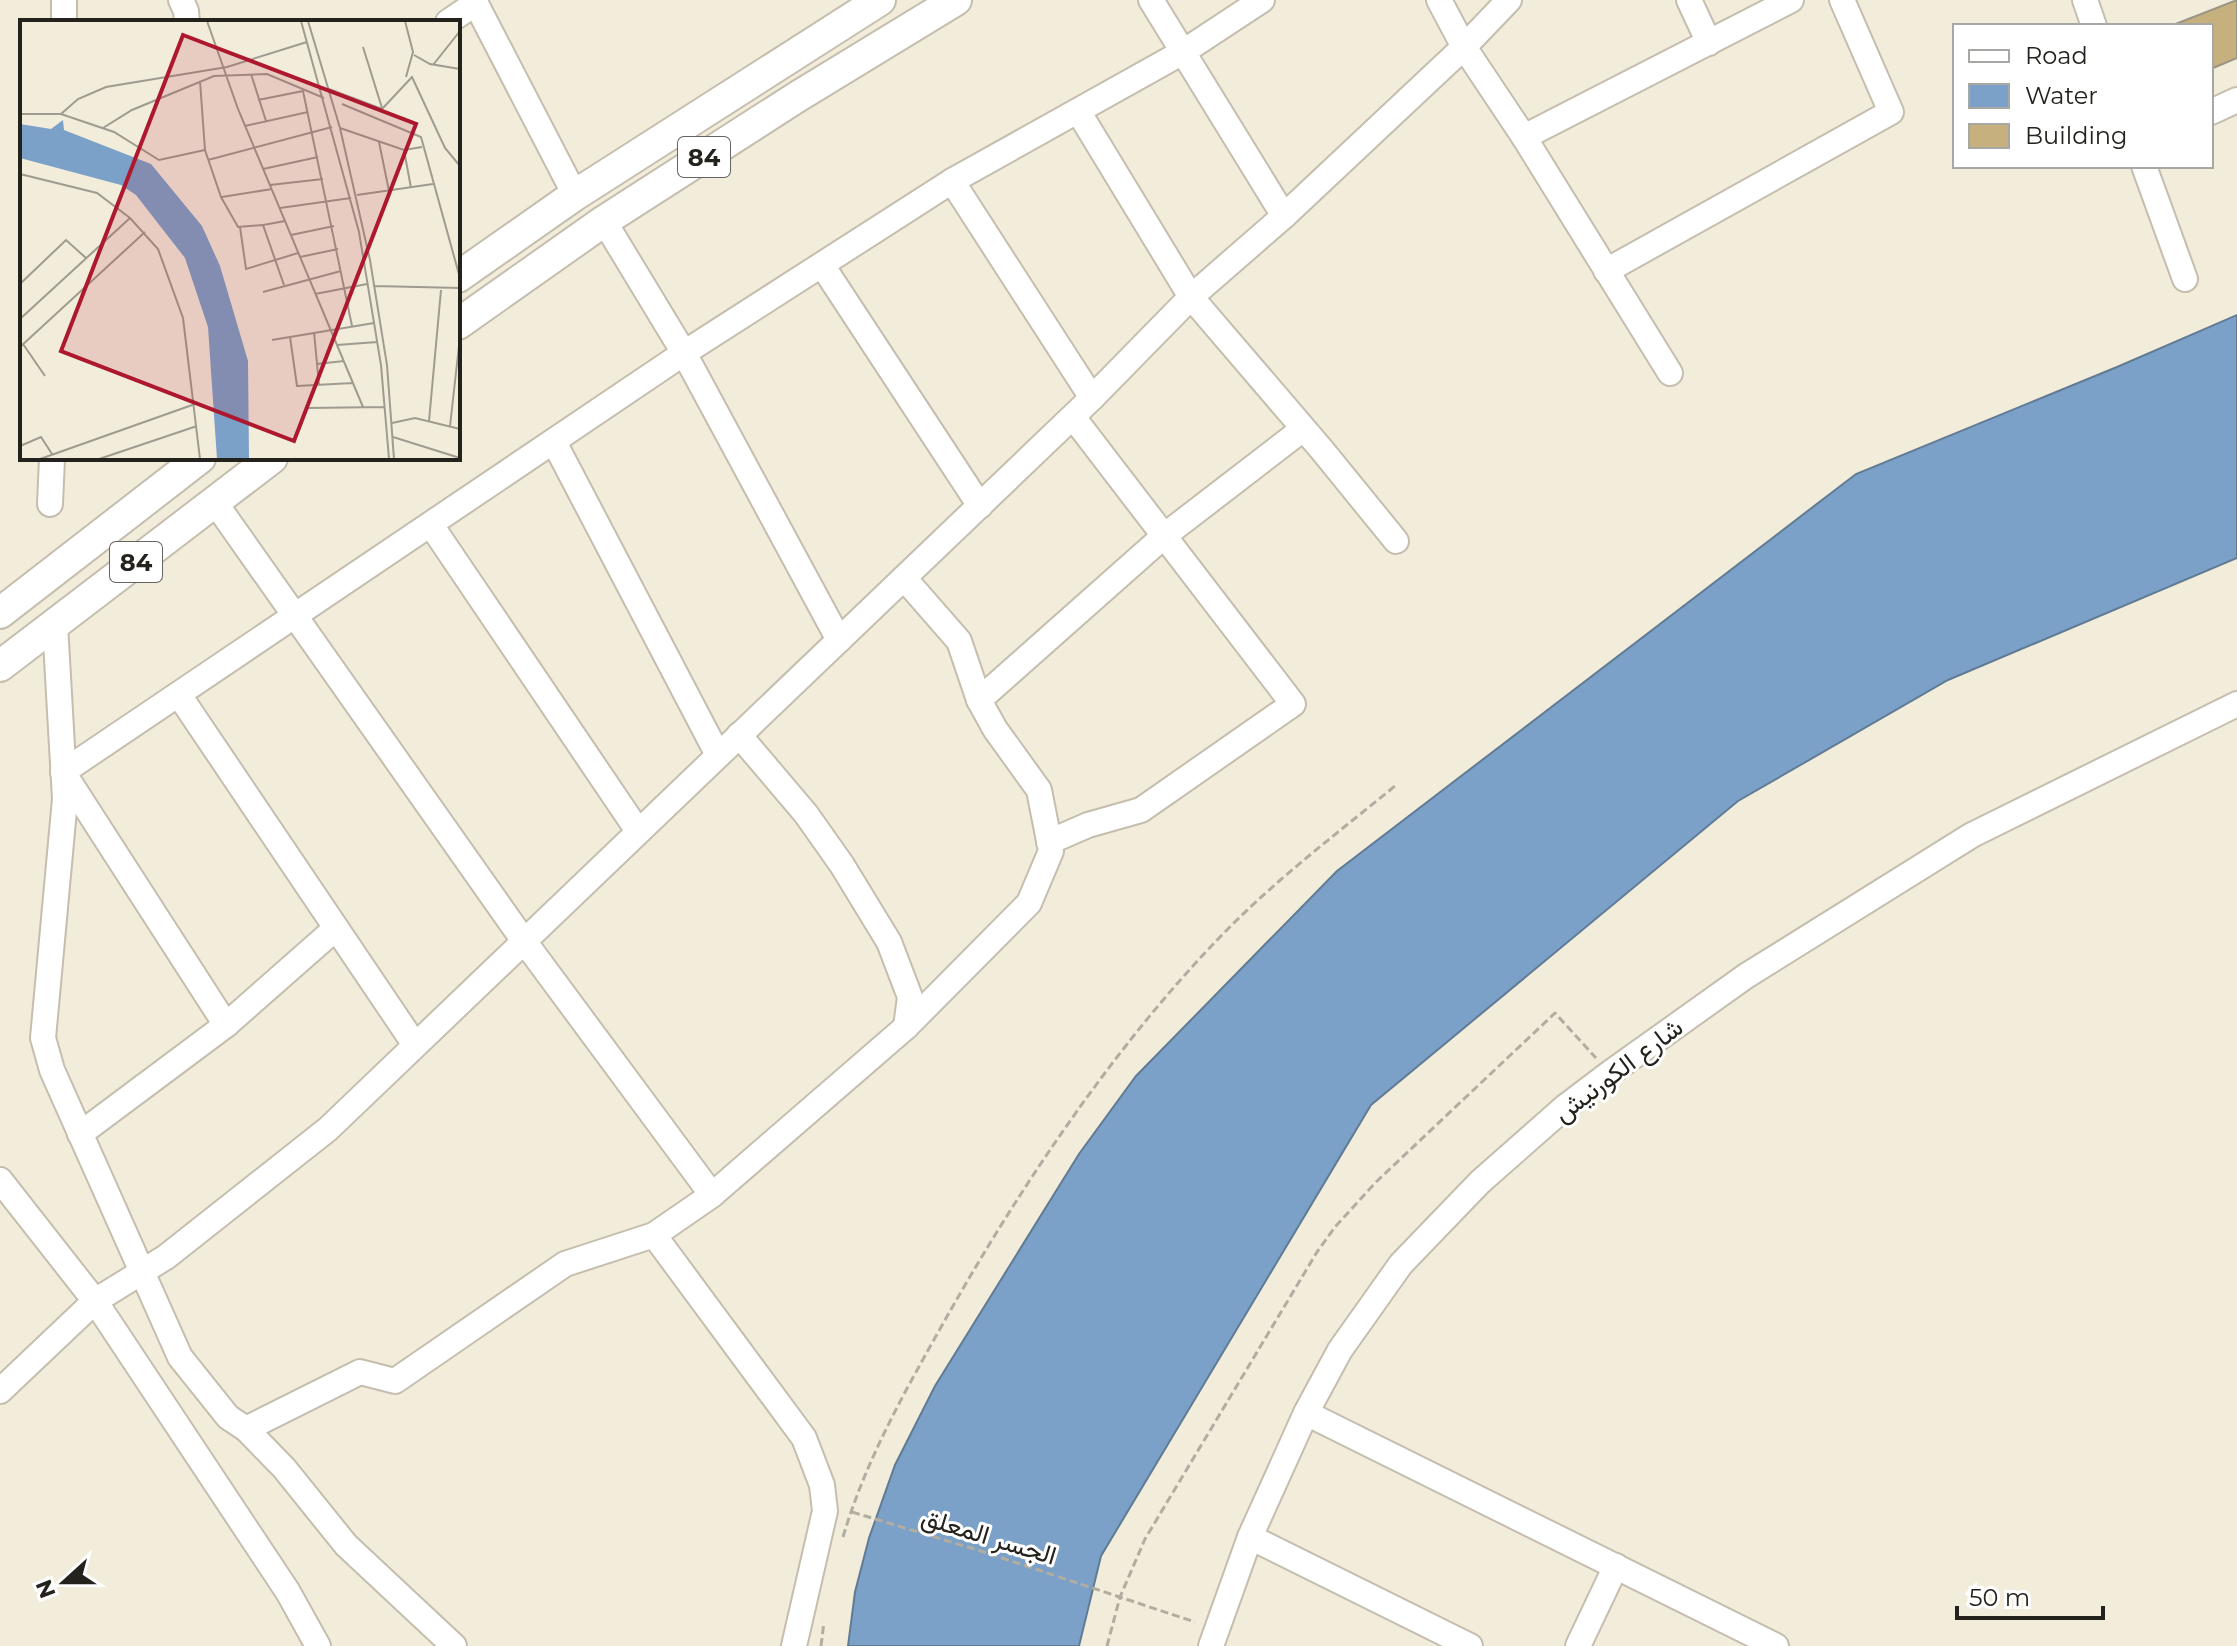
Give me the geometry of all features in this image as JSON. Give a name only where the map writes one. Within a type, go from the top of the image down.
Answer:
[{"type":"main road","name":"84","points":[[460,276],[575,195],[880,0]]},
{"type":"main road","name":"84","points":[[460,323],[604,221],[949,2]]},
{"type":"main road","name":"84","points":[[0,613],[197,460]]},
{"type":"main road","name":"84","points":[[6,650],[55,624],[269,460]]},
{"type":"street","points":[[1151,0],[1284,216]]},
{"type":"street","points":[[63,772],[684,353],[952,181],[1183,52],[1262,0]]},
{"type":"street","points":[[1439,0],[1464,47],[1524,137],[1670,373]]},
{"type":"street","points":[[0,1391],[95,1301],[166,1257],[328,1129],[1073,417],[1191,297],[1284,216],[1464,47],[1509,0]]},
{"type":"street","points":[[1689,0],[1709,43]]},
{"type":"street","points":[[1524,137],[1791,0]]},
{"type":"street","points":[[1606,271],[1891,112],[1842,0]]},
{"type":"street","points":[[2085,0],[2093,24]]},
{"type":"street","points":[[451,20],[475,2],[575,195]]},
{"type":"street","points":[[2213,111],[2237,100]]},
{"type":"street","points":[[1078,111],[1191,297],[1396,541]]},
{"type":"street","points":[[2145,168],[2185,279]]},
{"type":"street","points":[[952,181],[1092,398]]},
{"type":"street","points":[[604,221],[684,353],[839,640]]},
{"type":"street","points":[[822,265],[980,506]]},
{"type":"street","points":[[1049,842],[1088,825],[1141,810],[1293,704],[1073,417]]},
{"type":"street","points":[[979,700],[1164,536],[1303,429]]},
{"type":"street","points":[[554,442],[718,755]]},
{"type":"street","points":[[50,504],[52,460]]},
{"type":"street","points":[[214,501],[524,941],[712,1195]]},
{"type":"street","points":[[431,525],[638,831]]},
{"type":"street","points":[[246,1429],[360,1372],[395,1381],[565,1264],[654,1235],[712,1195],[906,1027],[1029,903],[1051,851],[1039,790],[995,729],[979,700],[959,641],[904,578]]},
{"type":"street","points":[[55,624],[65,799],[43,1038],[52,1070],[180,1357],[228,1417],[246,1429],[284,1468],[346,1545],[454,1646]]},
{"type":"street","points":[[179,695],[415,1045]]},
{"type":"street","name":"شارع الكورنيش","points":[[1213,1638],[1250,1537],[1306,1413],[1359,1320],[1401,1264],[1480,1182],[1565,1107],[1746,976],[1972,835],[2237,704]]},
{"type":"street","points":[[739,735],[806,814],[842,865],[889,942],[910,997],[906,1027]]},
{"type":"street","points":[[63,772],[226,1025]]},
{"type":"street","points":[[80,1134],[226,1025],[335,929]]},
{"type":"street","points":[[0,1180],[95,1301],[288,1592],[318,1646]]},
{"type":"street","points":[[654,1235],[804,1438],[822,1485],[825,1511],[794,1646]]},
{"type":"street","points":[[1306,1413],[1776,1646]]},
{"type":"street","points":[[1250,1537],[1470,1646]]},
{"type":"street","points":[[1578,1646],[1616,1566]]},
{"type":"path","points":[[841,1543],[871,1457],[904,1390],[980,1259],[1083,1105],[1169,993],[1222,935],[1279,882],[1395,786]]},
{"type":"path","points":[[1107,1646],[1120,1597],[1145,1539],[1171,1492],[1300,1277],[1355,1204],[1555,1013],[1610,1073]]},
{"type":"path","name":"الجسر المعلق","points":[[865,1516],[1120,1597],[1213,1638]]},
{"type":"path","points":[[821,1646],[825,1614]]},
{"type":"water","points":[[2237,315],[2237,558],[1948,680],[1738,801],[1371,1105],[1101,1556],[1079,1646],[848,1646],[855,1592],[869,1538],[895,1465],[935,1386],[1079,1154],[1136,1076],[1337,871],[1856,474]]},
{"type":"building","points":[[2237,0],[2237,58],[2213,68],[2213,24],[2176,24]]}]
